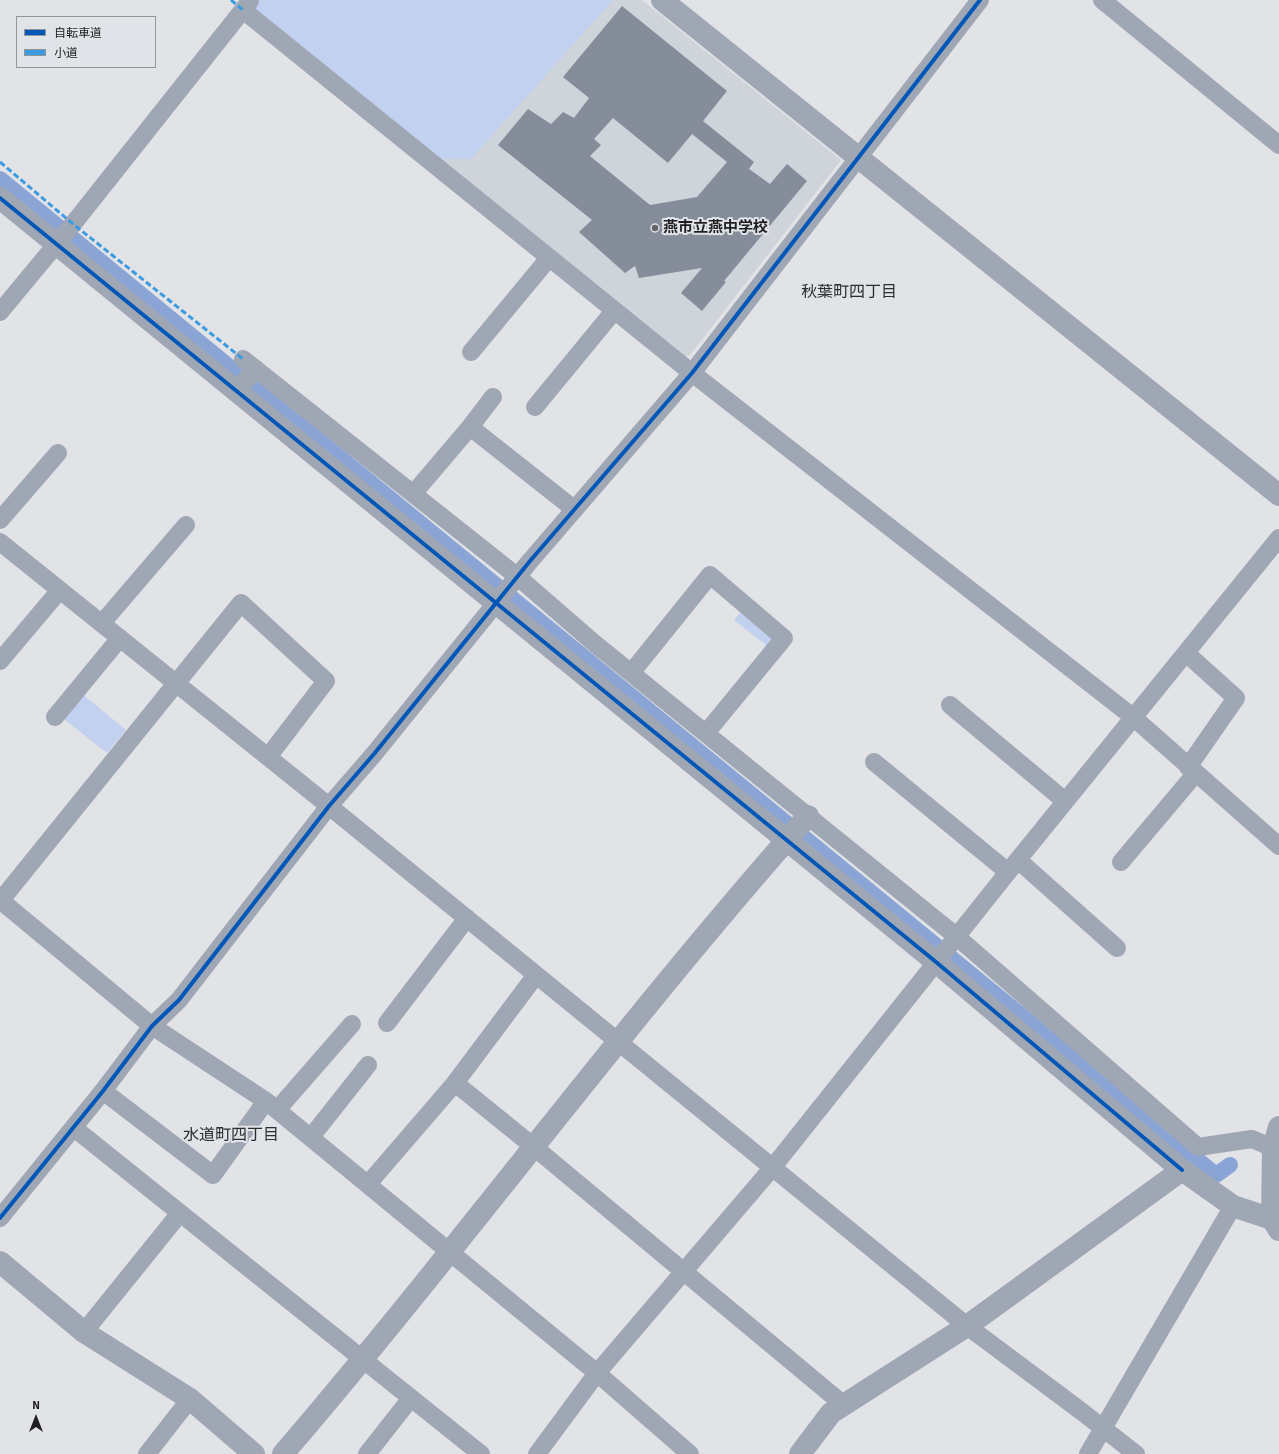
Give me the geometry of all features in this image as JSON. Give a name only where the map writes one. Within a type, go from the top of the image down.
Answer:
[{"type":"street","points":[[662,0],[858,159],[1279,495]]},
{"type":"street","points":[[0,1218],[74,1128],[152,1026],[179,1000],[329,806],[374,754],[574,509],[692,373],[980,0]]},
{"type":"street","points":[[1102,0],[1279,145]]},
{"type":"street","points":[[0,312],[63,236],[246,5],[614,311],[1133,717],[1279,846]]},
{"type":"street","points":[[0,198],[63,236],[246,375],[413,494],[507,591],[631,673],[706,733],[797,829],[945,950],[1182,1170],[1233,1206],[1277,1223],[1274,1148],[1279,1127]]},
{"type":"street","points":[[471,352],[549,258]]},
{"type":"street","points":[[535,407],[614,311]]},
{"type":"street","points":[[246,375],[945,950],[1198,1147],[1252,1139],[1274,1148]]},
{"type":"street","points":[[413,494],[470,427],[493,397]]},
{"type":"street","points":[[470,427],[574,509]]},
{"type":"street","points":[[0,520],[58,452]]},
{"type":"street","points":[[102,624],[186,525]]},
{"type":"street","points":[[537,1454],[597,1373],[772,1167],[1065,801],[1279,538]]},
{"type":"street","points":[[0,542],[329,806],[967,1326],[1081,1410],[1136,1454]]},
{"type":"street","points":[[631,673],[710,575],[784,638],[706,733]]},
{"type":"street","points":[[2,654],[60,590]]},
{"type":"street","points":[[268,757],[326,681],[241,603],[175,682],[0,900],[152,1026],[272,1105],[597,1373],[690,1454]]},
{"type":"street","points":[[54,717],[120,638]]},
{"type":"street","points":[[1121,862],[1192,770],[1236,698],[1186,653]]},
{"type":"street","points":[[950,705],[1065,801]]},
{"type":"street","points":[[874,762],[1013,866],[1117,948]]},
{"type":"street","points":[[283,1454],[363,1360],[451,1252],[618,1042],[797,829]]},
{"type":"street","points":[[387,1024],[467,918]]},
{"type":"street","points":[[368,1184],[454,1083],[536,975]]},
{"type":"street","points":[[103,1091],[213,1175],[272,1105],[352,1024]]},
{"type":"street","points":[[311,1137],[368,1065]]},
{"type":"street","points":[[454,1083],[534,1147],[844,1405]]},
{"type":"street","points":[[74,1128],[411,1398],[477,1453]]},
{"type":"street","points":[[800,1454],[831,1413],[967,1326],[1182,1170]]},
{"type":"street","points":[[1088,1454],[1233,1206]]},
{"type":"street","points":[[84,1332],[180,1214]]},
{"type":"street","points":[[0,1262],[84,1332],[190,1399],[254,1454]]},
{"type":"street","points":[[367,1454],[411,1398]]},
{"type":"street","points":[[147,1454],[190,1399]]},
{"type":"shaded area","name":"燕市立燕中学校","points":[[254,0],[642,0],[841,160],[690,355],[680,358],[437,159]]},
{"type":"shaded area","points":[[254,0],[613,0],[471,159],[437,159],[255,11]]},
{"type":"shaded area","points":[[744,608],[772,631],[772,641],[767,646],[734,620]]},
{"type":"shaded area","points":[[81,693],[126,730],[107,753],[60,716]]},
{"type":"building","points":[[622,6],[727,91],[703,121],[754,162],[749,169],[770,184],[787,164],[807,181],[724,281],[726,282],[702,311],[681,293],[702,268],[639,278],[635,266],[625,273],[579,232],[592,220],[498,145],[528,109],[551,124],[563,112],[574,118],[589,98],[563,77]],"holes":[[[613,118],[668,163],[692,134],[727,162],[697,197],[650,205],[590,156],[601,145],[594,139]]]},
{"type":"waterway","points":[[0,179],[1216,1175],[1230,1165]]},
{"type":"marked path","points":[[231,0],[243,10]]},
{"type":"marked path","points":[[0,162],[73,224],[243,359]]},
{"type":"cycle path","points":[[0,1218],[103,1091],[152,1026],[179,1000],[329,806],[374,754],[530,561],[692,373],[980,0]]},
{"type":"cycle path","points":[[0,198],[936,962],[1182,1170]]},
{"type":"place","name":"燕市立燕中学校","points":[[655,228]]},
{"type":"district","name":"秋葉町四丁目","points":[[849,293]]},
{"type":"district","name":"水道町四丁目","points":[[231,1136]]}]
